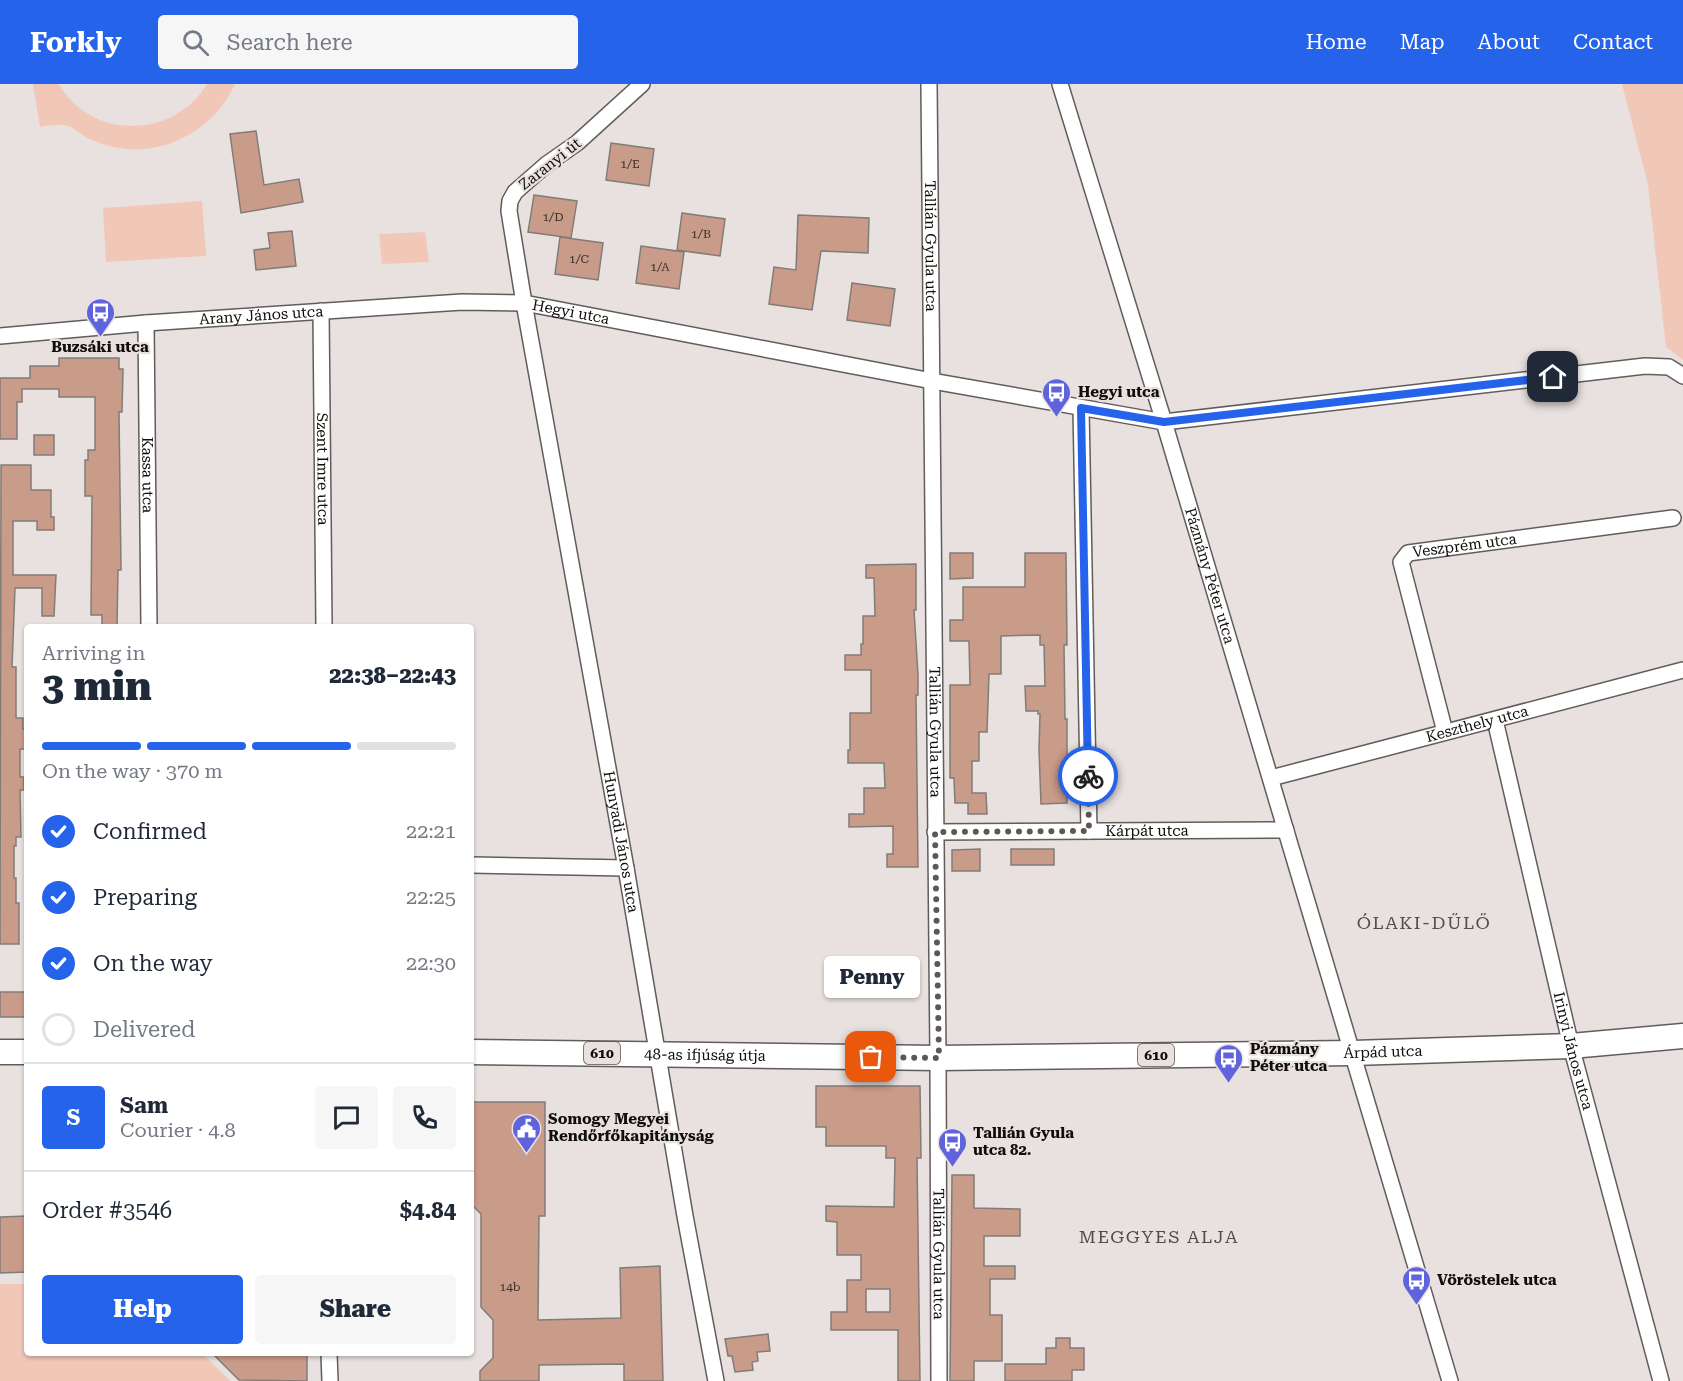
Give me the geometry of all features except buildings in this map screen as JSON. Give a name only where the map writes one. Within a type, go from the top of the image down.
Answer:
[{"type":"main road","name":"Árpád utca","points":[[939,1058],[1353,1053],[1571,1047],[1683,1036]]},
{"type":"main road","points":[[0,1052],[24,1052]]},
{"type":"main road","name":"48-as ifjúság útja","points":[[474,1052],[939,1058]]},
{"type":"street","name":"Zaranyi út","points":[[524,303],[509,211],[510,201],[515,192],[577,143],[642,84]]},
{"type":"street","name":"Tallián Gyula utca","points":[[929,84],[939,1058],[939,1381]]},
{"type":"street","name":"Pázmány Péter utca","points":[[1060,84],[1164,422],[1450,1381]]},
{"type":"street","name":"Arany János utca","points":[[0,336],[146,323],[462,302],[524,303]]},
{"type":"street","name":"Hegyi utca","points":[[524,303],[932,381],[1164,422],[1645,366],[1669,367],[1683,376]]},
{"type":"street","name":"Hunyadi János utca","points":[[524,303],[716,1381]]},
{"type":"street","name":"Szent Imre utca","points":[[321,311],[324,624]]},
{"type":"street","name":"Kassa utca","points":[[146,323],[149,624]]},
{"type":"street","points":[[1081,408],[1089,831]]},
{"type":"street","name":"Veszprém utca","points":[[1445,732],[1401,562],[1408,553],[1673,518]]},
{"type":"street","name":"Keszthely utca","points":[[1271,778],[1683,670]]},
{"type":"street","name":"Irinyi János utca","points":[[1495,720],[1571,1047],[1661,1381]]},
{"type":"street","name":"Kárpát utca","points":[[935,832],[1286,830]]},
{"type":"street","points":[[474,865],[626,868]]},
{"type":"street","points":[[329,1356],[330,1381]]},
{"type":"shaded area","points":[[33,84],[59,84],[73,103],[91,116],[112,124],[133,126],[154,123],[175,115],[193,102],[207,84],[235,84],[214,115],[185,137],[150,148],[131,149],[97,142],[66,125],[40,127]]},
{"type":"shaded area","points":[[1622,84],[1683,84],[1683,360],[1666,347],[1648,185]]},
{"type":"shaded area","points":[[202,201],[206,256],[106,262],[103,208]]},
{"type":"shaded area","points":[[425,232],[429,262],[382,264],[379,234]]},
{"type":"shaded area","points":[[0,1284],[24,1284],[24,1356],[205,1356],[230,1381],[0,1381]]},
{"type":"way so far","points":[[871,1057],[939,1058],[935,832],[1089,831],[1088,776]]},
{"type":"place","name":"Buzsáki utca","points":[[100,338]]},
{"type":"place","name":"Hegyi utca","points":[[1057,418]]},
{"type":"place","name":"Penny","points":[[871,1057]]},
{"type":"place","name":"Pázmány Péter utca","points":[[1229,1084]]},
{"type":"place","name":"Somogy Megyei Rendőrfőkapitányság","points":[[527,1154]]},
{"type":"place","name":"Tallián Gyula utca 82.","points":[[952,1168]]},
{"type":"place","name":"Vöröstelek utca","points":[[1416,1306]]},
{"type":"district","name":"ÓLAKI-DŰLŐ","points":[[1424,922]]},
{"type":"district","name":"MEGGYES ALJA","points":[[1159,1236]]},
{"type":"route","points":[[1088,776],[1081,408],[1164,422],[1553,377]]}]
